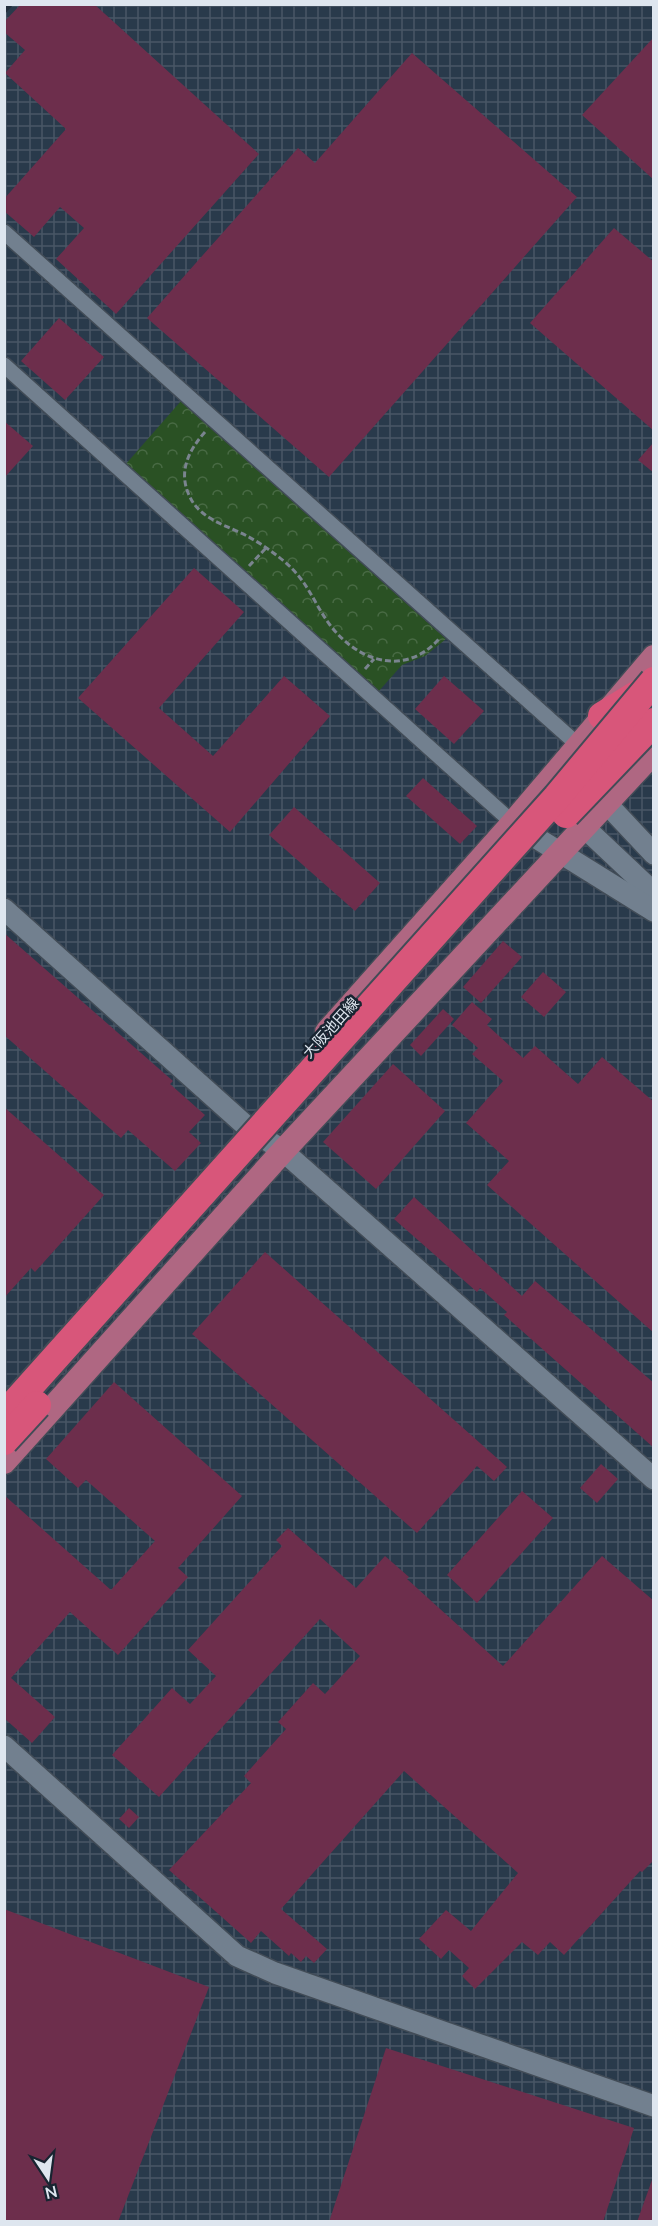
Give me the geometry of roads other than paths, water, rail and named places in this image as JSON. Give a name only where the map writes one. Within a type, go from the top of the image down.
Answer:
[{"type":"highway","points":[[602,716],[654,683]]},
{"type":"highway","points":[[4,1415],[557,797],[654,683]]},
{"type":"highway","points":[[4,1441],[574,805],[654,722]]},
{"type":"main road","name":"大阪池田線","points":[[4,1395],[513,823],[577,744],[654,657]]},
{"type":"main road","points":[[4,1462],[283,1151],[654,752]]},
{"type":"street","points":[[4,232],[577,744],[607,804],[654,854]]},
{"type":"street","points":[[4,365],[513,823],[654,911]]},
{"type":"street","points":[[577,744],[568,767],[567,788],[574,811],[585,828],[654,893]]},
{"type":"street","points":[[4,909],[245,1125],[283,1151],[654,1479]]},
{"type":"street","points":[[4,1746],[237,1956],[275,1973],[654,2106]]}]
